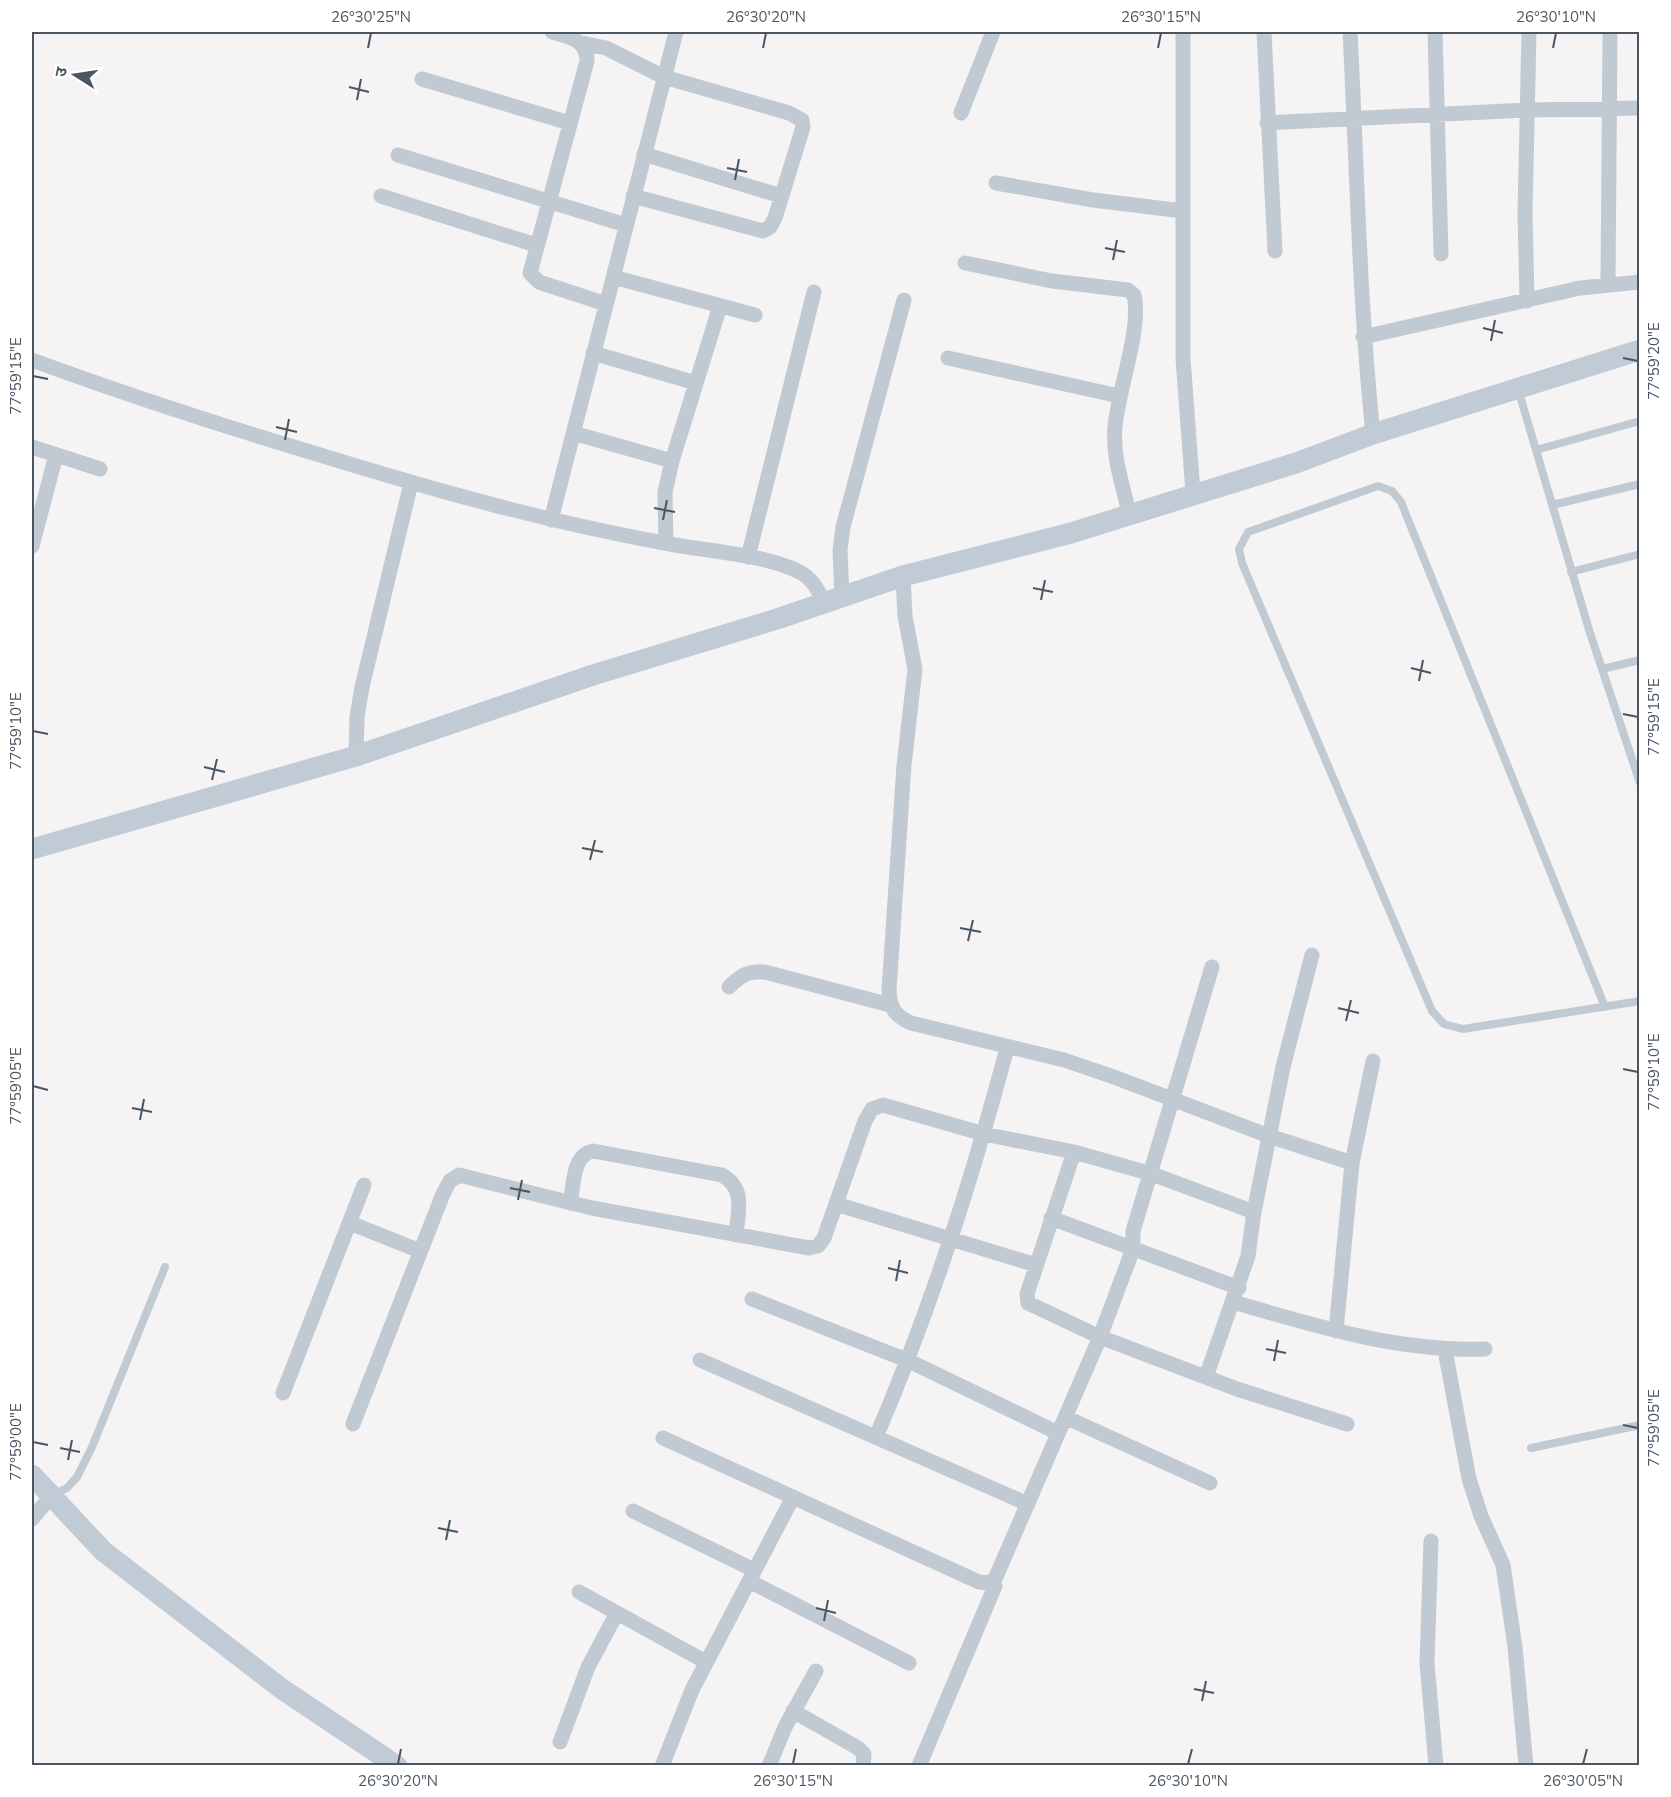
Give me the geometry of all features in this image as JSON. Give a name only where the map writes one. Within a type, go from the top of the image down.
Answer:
[{"type":"street","points":[[552,32],[582,43],[606,48],[664,77],[789,113],[802,120],[803,127],[775,218],[770,227],[763,231],[633,196]]},
{"type":"street","points":[[551,520],[676,32]]},
{"type":"street","points":[[961,113],[993,32]]},
{"type":"street","points":[[1183,32],[1183,358],[1192,493]]},
{"type":"street","points":[[1264,32],[1275,251]]},
{"type":"street","points":[[1350,32],[1363,337],[1373,434]]},
{"type":"street","points":[[1435,32],[1441,254]]},
{"type":"street","points":[[1527,301],[1525,213],[1529,32]]},
{"type":"street","points":[[1608,284],[1610,32]]},
{"type":"street","points":[[582,43],[587,51],[587,61],[530,273],[532,278],[606,304]]},
{"type":"street","points":[[422,79],[570,123]]},
{"type":"street","points":[[1267,123],[1528,110],[1640,108]]},
{"type":"street","points":[[644,154],[781,196]]},
{"type":"street","points":[[398,155],[626,225]]},
{"type":"street","points":[[996,183],[1074,197],[1183,211]]},
{"type":"street","points":[[381,196],[536,245]]},
{"type":"street","points":[[965,263],[1052,281],[1128,290],[1134,295],[1136,302],[1133,328],[1119,396],[1114,441],[1129,513]]},
{"type":"street","points":[[613,277],[755,315]]},
{"type":"street","points":[[1363,337],[1580,288],[1640,282]]},
{"type":"street","points":[[748,557],[814,292]]},
{"type":"street","points":[[833,600],[843,527],[904,300]]},
{"type":"street","points":[[666,543],[665,492],[672,461],[720,306]]},
{"type":"street","points":[[32,849],[356,756],[593,675],[903,576],[1071,533],[1192,493],[1296,463],[1373,434],[1640,350]]},
{"type":"street","points":[[594,353],[696,383]]},
{"type":"street","points":[[948,358],[1119,396]]},
{"type":"street","points":[[32,360],[213,422],[411,483],[551,520],[748,557],[803,574],[833,600]]},
{"type":"street","points":[[573,434],[672,461]]},
{"type":"street","points":[[32,447],[100,469]]},
{"type":"street","points":[[32,546],[34,529],[56,455]]},
{"type":"street","points":[[356,756],[357,717],[362,687],[411,483]]},
{"type":"street","points":[[903,576],[904,616],[915,669],[903,777],[889,990],[890,1005],[897,1016],[910,1023],[1064,1060],[1269,1136],[1352,1163]]},
{"type":"street","points":[[1206,1377],[1248,1256],[1254,1212],[1286,1056],[1312,955]]},
{"type":"street","points":[[663,1438],[979,1582],[988,1583],[995,1579],[1100,1337],[1133,1249],[1133,1231],[1152,1174],[1171,1099],[1212,967]]},
{"type":"street","points":[[729,987],[740,976],[752,971],[765,972],[890,1005]]},
{"type":"street","points":[[876,1437],[909,1361],[951,1238],[984,1134],[1007,1048]]},
{"type":"street","points":[[1336,1331],[1352,1163],[1372,1060]]},
{"type":"street","points":[[353,1424],[443,1194],[450,1181],[459,1175],[570,1203],[810,1248],[818,1246],[824,1238],[865,1120],[872,1109],[883,1106],[897,1108],[984,1134],[1074,1152],[1152,1174],[1254,1212]]},
{"type":"street","points":[[570,1203],[578,1160],[585,1153],[593,1151],[722,1175],[732,1181],[740,1194],[736,1235]]},
{"type":"street","points":[[1074,1152],[1027,1294],[1028,1303],[1100,1337],[1275,1403],[1347,1424]]},
{"type":"street","points":[[283,1393],[364,1185]]},
{"type":"street","points":[[836,1204],[1036,1265]]},
{"type":"street","points":[[1051,1218],[1133,1249],[1236,1295],[1336,1331],[1445,1350],[1485,1349]]},
{"type":"street","points":[[350,1223],[420,1251]]},
{"type":"street","points":[[752,1299],[909,1361],[1058,1433]]},
{"type":"street","points":[[1445,1350],[1469,1479],[1480,1516],[1503,1565],[1515,1647],[1526,1766]]},
{"type":"street","points":[[700,1360],[1028,1504]]},
{"type":"street","points":[[1065,1417],[1210,1483]]},
{"type":"street","points":[[32,1475],[103,1551],[282,1689],[397,1766]]},
{"type":"street","points":[[32,1519],[51,1496]]},
{"type":"street","points":[[662,1766],[692,1690],[793,1497]]},
{"type":"street","points":[[633,1511],[909,1663]]},
{"type":"street","points":[[1431,1541],[1427,1663],[1436,1766]]},
{"type":"street","points":[[920,1766],[995,1586]]},
{"type":"street","points":[[579,1592],[706,1662]]},
{"type":"street","points":[[560,1742],[588,1667],[617,1613]]},
{"type":"street","points":[[769,1766],[793,1712],[816,1671]]},
{"type":"street","points":[[793,1712],[858,1748],[864,1754],[863,1766]]},
{"type":"lane","points":[[1518,389],[1571,572],[1640,783]]},
{"type":"lane","points":[[1536,450],[1640,421]]},
{"type":"lane","points":[[1552,505],[1640,484]]},
{"type":"lane","points":[[1605,1007],[1396,496],[1392,491],[1378,486],[1248,532],[1239,549],[1242,563],[1432,1011],[1444,1024],[1463,1029],[1605,1007],[1640,1001]]},
{"type":"lane","points":[[1571,572],[1640,554]]},
{"type":"lane","points":[[1602,669],[1640,660]]},
{"type":"lane","points":[[51,1496],[67,1488],[77,1477],[92,1447],[165,1267]]},
{"type":"lane","points":[[1531,1448],[1640,1425]]}]
